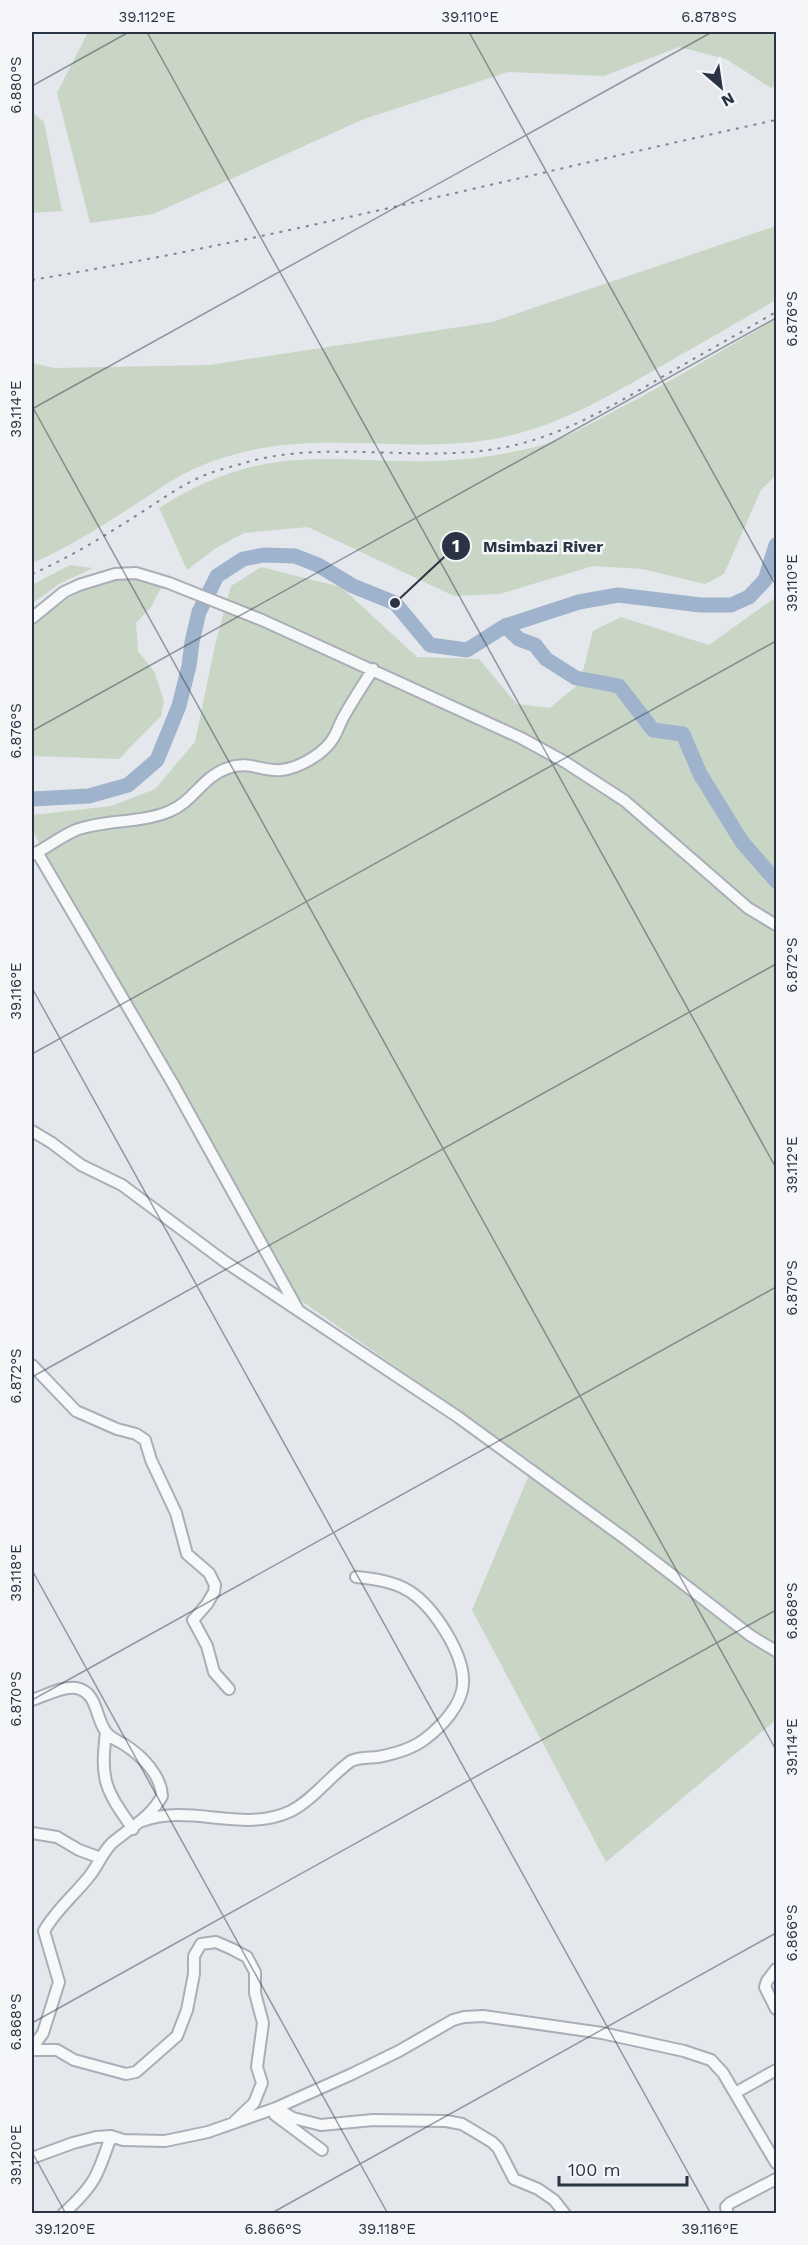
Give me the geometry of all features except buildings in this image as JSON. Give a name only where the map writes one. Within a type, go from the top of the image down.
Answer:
[{"type":"street","points":[[32,618],[64,592],[79,585],[116,574],[136,573],[192,592],[305,638],[521,738],[565,762],[610,790],[748,908],[777,926]]},
{"type":"street","points":[[300,1311],[293,1303],[260,1237],[119,988],[34,854],[76,830],[155,817],[173,810],[185,803],[213,775],[227,768],[244,764],[269,770],[281,770],[308,760],[323,750],[333,738],[373,669]]},
{"type":"street","points":[[32,1131],[81,1165],[122,1185],[224,1262],[475,1429],[627,1539],[751,1636],[777,1651]]},
{"type":"street","points":[[32,1365],[76,1411],[117,1429],[136,1434],[145,1440],[176,1513],[187,1554],[213,1578],[214,1592],[205,1608],[194,1620],[207,1646],[214,1672],[229,1689]]},
{"type":"street","points":[[142,1821],[169,1814],[205,1815],[244,1820],[274,1817],[292,1810],[351,1761],[358,1758],[389,1755],[416,1745],[437,1729],[457,1703],[462,1692],[463,1673],[442,1625],[410,1592],[393,1584],[356,1577]]},
{"type":"street","points":[[32,1700],[66,1689],[77,1688],[91,1697],[106,1732],[104,1775],[117,1804],[133,1828]]},
{"type":"street","points":[[32,2049],[43,2033],[59,1982],[44,1931],[55,1913],[92,1873],[112,1844],[142,1821],[162,1796],[162,1789],[147,1763],[106,1732]]},
{"type":"street","points":[[32,1833],[57,1837],[79,1850],[101,1858]]},
{"type":"street","points":[[32,2049],[57,2050],[74,2060],[126,2074],[136,2072],[176,2039],[187,2010],[194,1974],[195,1952],[201,1944],[216,1942],[232,1948],[249,1959],[255,1972],[255,1993],[263,2018],[259,2041],[261,2051],[257,2066],[262,2083],[254,2103],[234,2122]]},
{"type":"street","points":[[777,1969],[765,1987],[777,2009]]},
{"type":"street","points":[[34,2153],[85,2139],[111,2136],[123,2140],[165,2141],[208,2132],[274,2109],[392,2055],[443,2024],[464,2017],[476,2016],[509,2018],[594,2032],[705,2057],[717,2065],[777,2163]]},
{"type":"street","points":[[735,2093],[777,2070]]},
{"type":"street","points":[[274,2109],[322,2150]]},
{"type":"street","points":[[274,2109],[293,2118],[321,2126],[373,2120],[446,2121],[462,2124],[498,2148],[514,2179],[538,2188],[554,2200],[566,2214]]},
{"type":"street","points":[[63,2214],[89,2189],[97,2177],[111,2136]]},
{"type":"street","points":[[765,2144],[777,2139]]},
{"type":"street","points":[[728,2214],[726,2207],[730,2203],[777,2179]]},
{"type":"green space","points":[[88,32],[776,32],[776,85],[771,88],[726,59],[679,47],[604,76],[508,72],[364,119],[153,214],[90,223],[57,93]]},
{"type":"green space","points":[[32,112],[44,122],[62,211],[32,213]]},
{"type":"green space","points":[[776,226],[776,300],[638,380],[576,412],[534,429],[488,440],[427,445],[304,444],[274,446],[244,452],[211,462],[186,473],[61,550],[32,563],[32,363],[55,368],[209,365],[492,322]]},
{"type":"green space","points":[[776,319],[776,475],[761,490],[724,574],[705,584],[642,569],[593,566],[500,594],[454,596],[308,527],[244,533],[216,548],[187,570],[159,508],[187,492],[230,473],[277,462],[317,459],[448,460],[496,455],[542,445],[576,432]]},
{"type":"green space","points":[[70,565],[93,568],[59,584],[32,604],[32,585]]},
{"type":"green space","points":[[261,567],[341,587],[417,657],[479,659],[517,704],[550,708],[580,683],[593,631],[621,617],[709,645],[776,597],[776,1720],[606,1862],[472,1610],[534,1463],[300,1300],[32,830],[32,815],[111,806],[155,789],[195,742],[215,645],[231,586]]},
{"type":"green space","points":[[135,578],[162,586],[151,607],[136,623],[138,651],[154,671],[164,701],[161,716],[119,759],[32,756],[32,625],[67,599],[92,587]]},
{"type":"waterway","points":[[32,799],[89,796],[128,785],[157,760],[179,706],[199,612],[217,576],[243,559],[264,555],[295,556],[318,565],[353,586],[395,603],[430,645],[467,650],[505,626],[579,602],[618,595],[701,605],[731,605],[749,597],[765,580],[776,545]]},
{"type":"waterway","points":[[505,626],[519,639],[535,645],[546,659],[576,678],[619,686],[653,730],[683,734],[700,774],[742,842],[776,881]]},
{"type":"railway","points":[[32,280],[219,245],[776,120]]},
{"type":"railway","points":[[32,574],[88,545],[189,483],[210,473],[244,463],[273,456],[303,453],[458,453],[512,446],[557,432],[621,401],[776,312]]},
{"type":"place","name":"Msimbazi River","points":[[395,603]]}]
